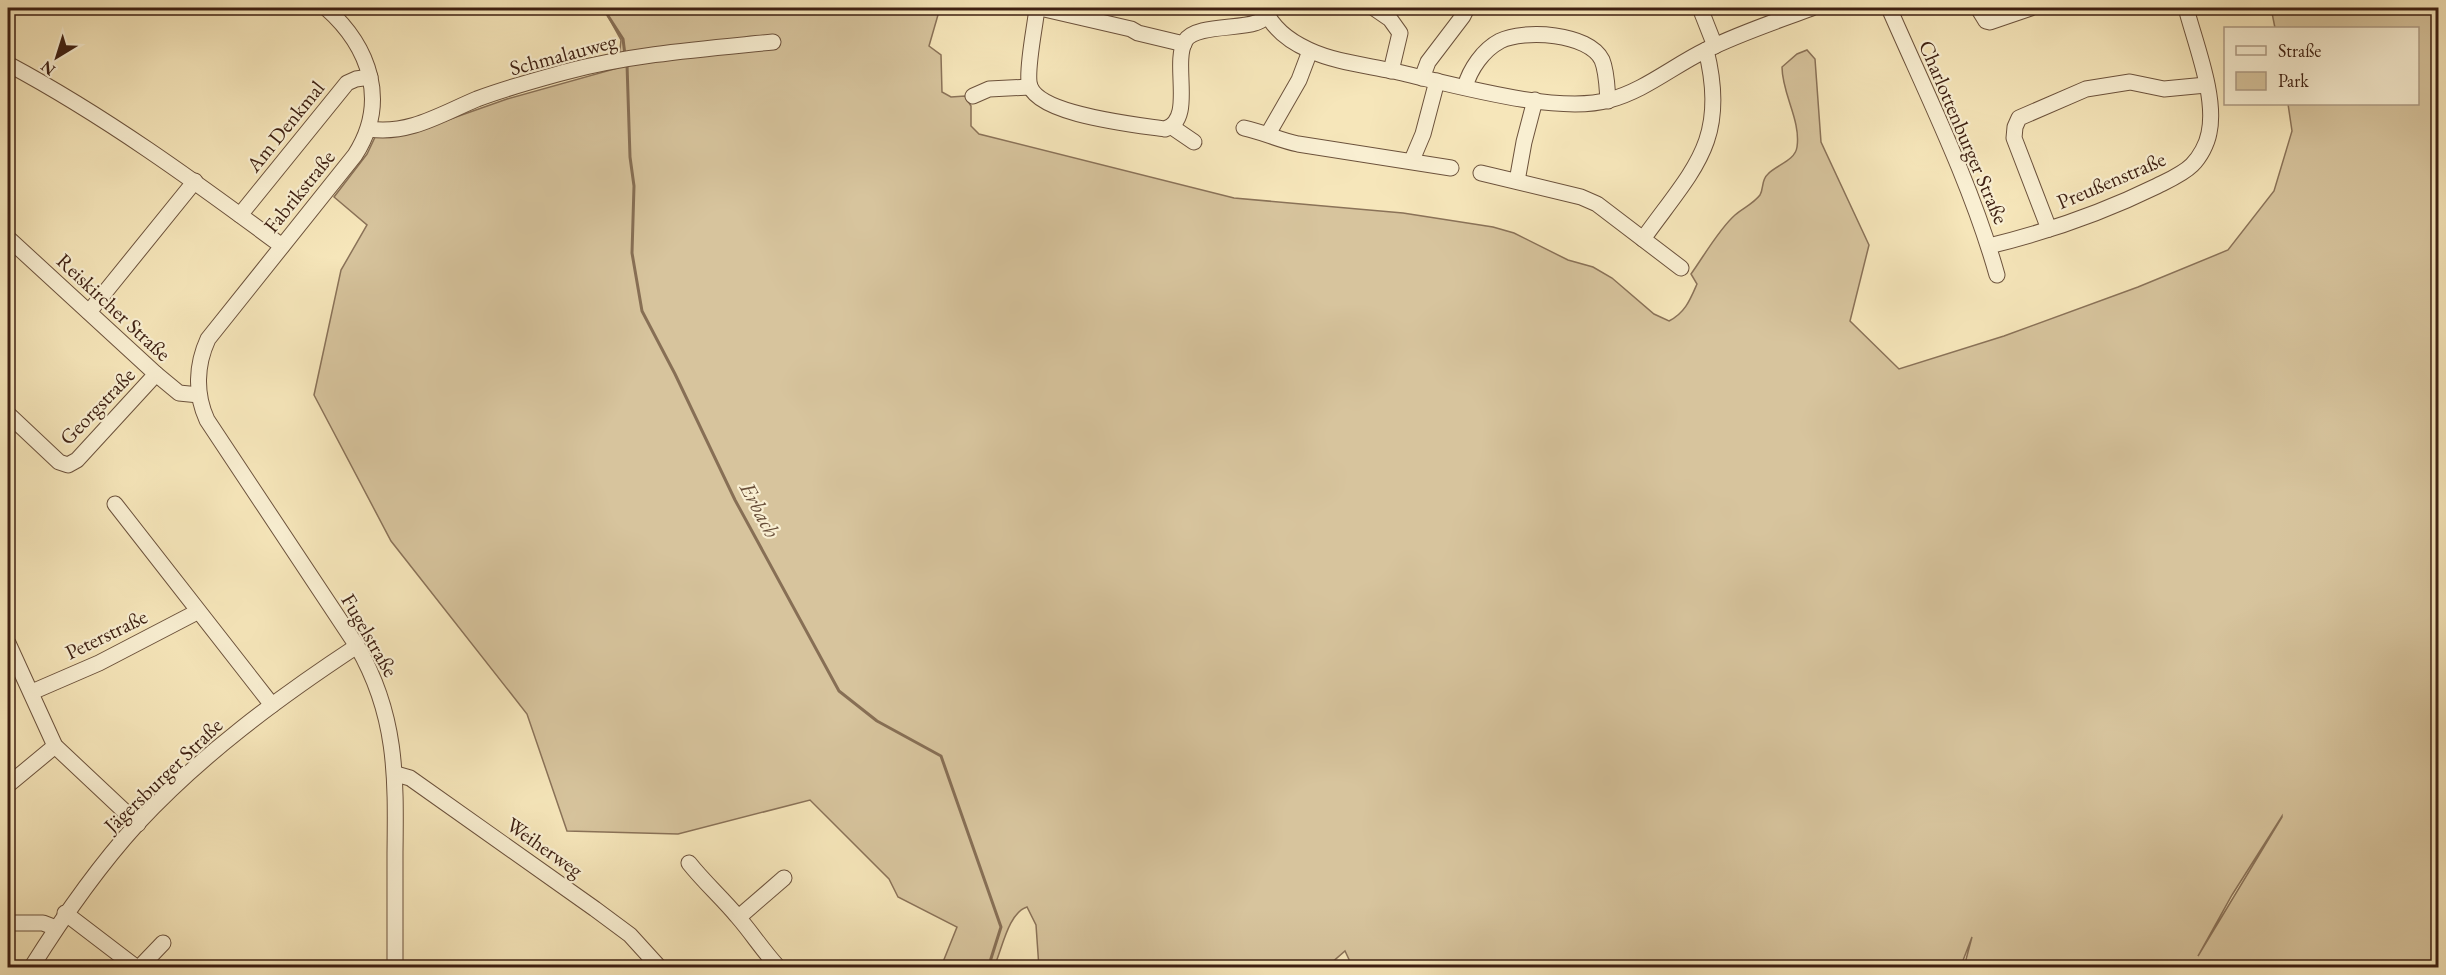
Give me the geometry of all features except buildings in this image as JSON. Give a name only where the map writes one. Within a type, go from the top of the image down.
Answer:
[{"type":"street","name":"Fabrikstraße","points":[[199,395],[200,357],[208,339],[355,155],[369,129],[373,110],[370,77],[355,42],[326,8]]},
{"type":"street","points":[[1184,44],[1039,8],[1030,87],[1055,106],[1082,116],[1165,129],[1172,127],[1177,120],[1182,102],[1179,74],[1184,44],[1192,34],[1248,25],[1266,12],[1289,39],[1310,51],[1366,67],[1535,100],[1574,105],[1608,101],[1651,81],[1711,48],[1806,8]]},
{"type":"street","points":[[1374,8],[1390,19],[1400,33],[1390,71]]},
{"type":"street","points":[[1412,160],[1423,134],[1430,80],[1428,62],[1467,8]]},
{"type":"street","points":[[1644,239],[1696,165],[1710,134],[1714,116],[1711,48],[1700,8]]},
{"type":"street","name":"Charlottenburger Straße","points":[[1889,8],[1965,182],[1989,246],[1997,275]]},
{"type":"street","points":[[1978,8],[1986,21],[1983,37]]},
{"type":"street","points":[[1986,21],[1990,22],[2031,8]]},
{"type":"street","name":"Preußenstraße","points":[[1989,246],[2049,229],[2141,193],[2177,176],[2192,165],[2202,152],[2210,132],[2206,85],[2186,8]]},
{"type":"street","points":[[1465,87],[1473,68],[1488,50],[1499,42],[1525,34],[1571,39],[1583,42],[1594,50],[1602,60],[1608,101]]},
{"type":"street","name":"Schmalauweg","points":[[369,129],[398,130],[415,126],[479,99],[566,72],[626,58],[773,42]]},
{"type":"street","points":[[1268,134],[1299,80],[1310,51]]},
{"type":"street","points":[[8,64],[109,123],[282,246]]},
{"type":"street","name":"Am Denkmal","points":[[240,215],[347,83],[370,77]]},
{"type":"street","points":[[2049,229],[2014,138],[2019,118],[2086,89],[2130,82],[2164,89],[2206,85]]},
{"type":"street","points":[[973,96],[989,89],[1030,87]]},
{"type":"street","points":[[1517,181],[1535,100]]},
{"type":"street","points":[[1172,127],[1194,142]]},
{"type":"street","points":[[1244,128],[1298,144],[1412,160],[1451,168]]},
{"type":"street","points":[[1481,173],[1589,201],[1682,268]]},
{"type":"street","points":[[89,312],[195,182]]},
{"type":"street","name":"Reiskircher Straße","points":[[8,238],[179,393],[199,395]]},
{"type":"street","name":"Georgstraße","points":[[8,414],[59,462],[68,465],[77,460],[156,374]]},
{"type":"street","name":"Fugelstraße","points":[[199,395],[201,408],[219,440],[357,646],[380,694],[387,716],[396,774],[395,968]]},
{"type":"street","points":[[115,504],[272,705]]},
{"type":"street","name":"Peterstraße","points":[[32,692],[99,663],[198,612]]},
{"type":"street","points":[[8,643],[55,746],[138,824]]},
{"type":"street","name":"Jägersburger Straße","points":[[31,968],[65,913],[100,867],[138,824],[211,754],[272,705],[357,646]]},
{"type":"street","points":[[8,785],[55,746]]},
{"type":"street","name":"Weiherweg","points":[[396,774],[410,778],[586,902],[630,935],[660,968]]},
{"type":"street","points":[[689,863],[706,885],[739,917],[755,942],[779,968]]},
{"type":"street","points":[[739,917],[784,878]]},
{"type":"street","points":[[65,913],[138,968],[163,943]]},
{"type":"street","points":[[8,923],[43,923],[56,928]]},
{"type":"green space","points":[[600,8],[940,8],[929,46],[941,55],[942,92],[951,97],[965,96],[971,106],[971,126],[979,134],[1234,198],[1403,213],[1493,227],[1514,233],[1568,260],[1593,267],[1612,278],[1654,314],[1669,321],[1683,310],[1689,301],[1697,284],[1691,274],[1717,235],[1735,215],[1760,195],[1764,179],[1768,174],[1796,152],[1798,137],[1782,67],[1797,54],[1807,50],[1815,59],[1821,142],[1869,245],[1850,321],[1899,369],[2004,336],[2138,287],[2228,250],[2274,191],[2292,131],[2288,105],[2419,105],[2419,27],[2275,27],[2271,8],[2438,8],[2438,967],[1964,967],[1972,937],[1962,963],[1956,968],[1353,968],[1345,951],[1329,965],[1330,967],[1039,968],[1036,925],[1027,907],[1020,911],[1010,924],[994,967],[941,967],[957,927],[898,897],[889,879],[810,800],[678,834],[567,831],[527,714],[391,541],[314,395],[341,270],[367,225],[334,197],[367,154],[377,133],[422,129],[507,99],[618,68],[621,40],[606,13]],"holes":[[[2282,816],[2282,817],[2198,956],[2232,895]]]},
{"type":"waterway","name":"Erbach","points":[[603,8],[623,39],[625,55]]},
{"type":"waterway","name":"Erbach","points":[[627,64],[630,157],[634,186],[632,253],[642,311],[735,500],[839,691],[877,721],[941,756],[1001,927],[988,968]]}]
